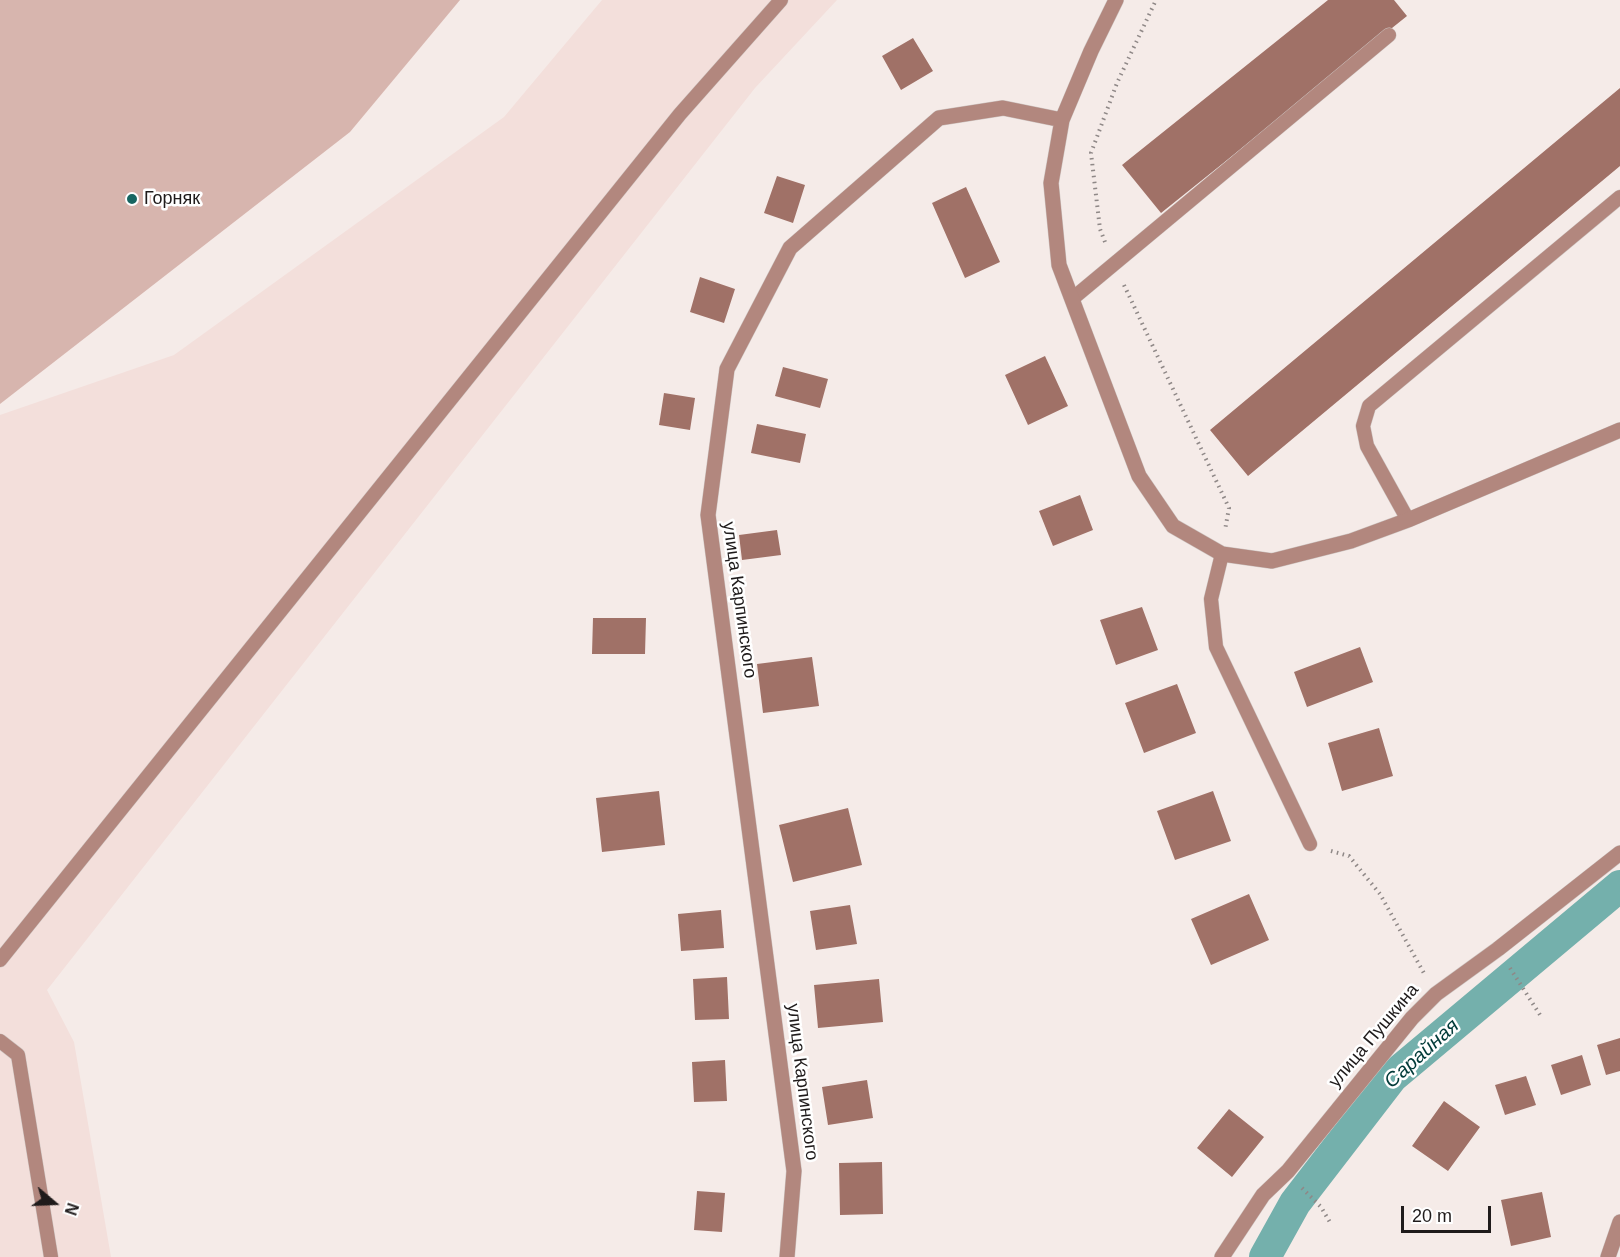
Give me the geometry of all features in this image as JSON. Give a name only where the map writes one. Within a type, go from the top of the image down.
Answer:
[{"type":"street","points":[[1116,0],[1091,51],[1062,120],[1051,183],[1059,265],[1139,476],[1173,526],[1222,554],[1272,561],[1352,541],[1408,520],[1620,430]]},
{"type":"street","name":"улица Карпинского","points":[[787,1257],[794,1170],[708,515],[727,369],[790,248],[939,118],[1004,108],[1062,120]]},
{"type":"street","name":"улица Пушкина","points":[[1222,1257],[1263,1195],[1288,1172],[1412,1018],[1436,994],[1620,853]]},
{"type":"street","points":[[1608,1257],[1620,1222]]},
{"type":"lane","points":[[0,960],[680,114],[781,0]]},
{"type":"lane","points":[[1072,300],[1389,35]]},
{"type":"lane","points":[[1408,520],[1367,446],[1363,426],[1369,406],[1620,197]]},
{"type":"lane","points":[[1222,554],[1211,599],[1216,647],[1310,844]]},
{"type":"lane","points":[[0,1041],[18,1055],[51,1257]]},
{"type":"path","points":[[1156,0],[1117,83],[1091,153],[1100,229],[1114,264],[1229,508],[1222,554]]},
{"type":"path","points":[[1310,844],[1349,856],[1380,894],[1436,994]]},
{"type":"path","points":[[1506,962],[1542,1018]]},
{"type":"path","points":[[1296,1181],[1321,1208],[1332,1224]]},
{"type":"shaded area","name":"Горняк","points":[[0,0],[460,0],[350,132],[0,404]]},
{"type":"shaded area","points":[[602,0],[837,0],[755,88],[47,990],[74,1042],[111,1257],[0,1257],[0,415],[174,355],[504,117]]},
{"type":"building","points":[[1328,0],[1394,0],[1407,16],[1161,213],[1122,165]]},
{"type":"building","points":[[913,38],[933,71],[901,90],[882,56]]},
{"type":"building","points":[[1620,88],[1620,166],[1248,476],[1210,430]]},
{"type":"building","points":[[777,176],[805,185],[793,223],[764,213]]},
{"type":"building","points":[[966,187],[1000,262],[965,278],[932,203]]},
{"type":"building","points":[[700,277],[735,289],[724,323],[690,312]]},
{"type":"building","points":[[1045,356],[1068,406],[1028,425],[1005,375]]},
{"type":"building","points":[[783,367],[828,379],[820,408],[775,396]]},
{"type":"building","points":[[664,393],[695,398],[690,430],[659,425]]},
{"type":"building","points":[[757,424],[806,434],[800,463],[751,453]]},
{"type":"building","points":[[1080,495],[1093,530],[1053,546],[1039,511]]},
{"type":"building","points":[[777,530],[781,555],[742,560],[739,535]]},
{"type":"building","points":[[1142,607],[1158,650],[1116,665],[1100,620]]},
{"type":"building","points":[[593,618],[646,618],[645,654],[592,654]]},
{"type":"building","points":[[1360,647],[1373,682],[1307,707],[1294,672]]},
{"type":"building","points":[[812,657],[819,706],[763,713],[757,664]]},
{"type":"building","points":[[1177,684],[1196,733],[1144,753],[1125,703]]},
{"type":"building","points":[[1379,728],[1393,776],[1342,791],[1328,743]]},
{"type":"building","points":[[659,791],[665,845],[602,852],[596,798]]},
{"type":"building","points":[[1213,791],[1231,841],[1175,860],[1157,811]]},
{"type":"building","points":[[848,808],[862,865],[793,882],[779,825]]},
{"type":"building","points":[[1249,894],[1269,940],[1211,965],[1191,919]]},
{"type":"building","points":[[850,905],[857,944],[816,950],[810,911]]},
{"type":"building","points":[[721,910],[724,948],[681,951],[678,914]]},
{"type":"building","points":[[727,977],[729,1019],[695,1020],[693,979]]},
{"type":"building","points":[[879,979],[883,1022],[818,1028],[814,985]]},
{"type":"building","points":[[1620,1038],[1620,1071],[1606,1075],[1597,1045]]},
{"type":"building","points":[[1582,1055],[1591,1085],[1561,1095],[1551,1065]]},
{"type":"building","points":[[725,1060],[727,1101],[694,1102],[692,1062]]},
{"type":"building","points":[[1526,1076],[1536,1105],[1505,1115],[1495,1085]]},
{"type":"building","points":[[867,1080],[873,1118],[828,1125],[822,1087]]},
{"type":"building","points":[[1444,1101],[1480,1127],[1448,1171],[1412,1146]]},
{"type":"building","points":[[1229,1109],[1264,1137],[1232,1177],[1197,1148]]},
{"type":"building","points":[[882,1162],[883,1214],[840,1215],[839,1163]]},
{"type":"building","points":[[697,1191],[725,1193],[722,1232],[694,1230]]},
{"type":"building","points":[[1542,1192],[1551,1237],[1511,1246],[1501,1200]]},
{"type":"waterway","name":"Сарайная","points":[[1265,1257],[1295,1203],[1392,1077],[1620,886]]},
{"type":"place","name":"Горняк","points":[[132,199]]}]
